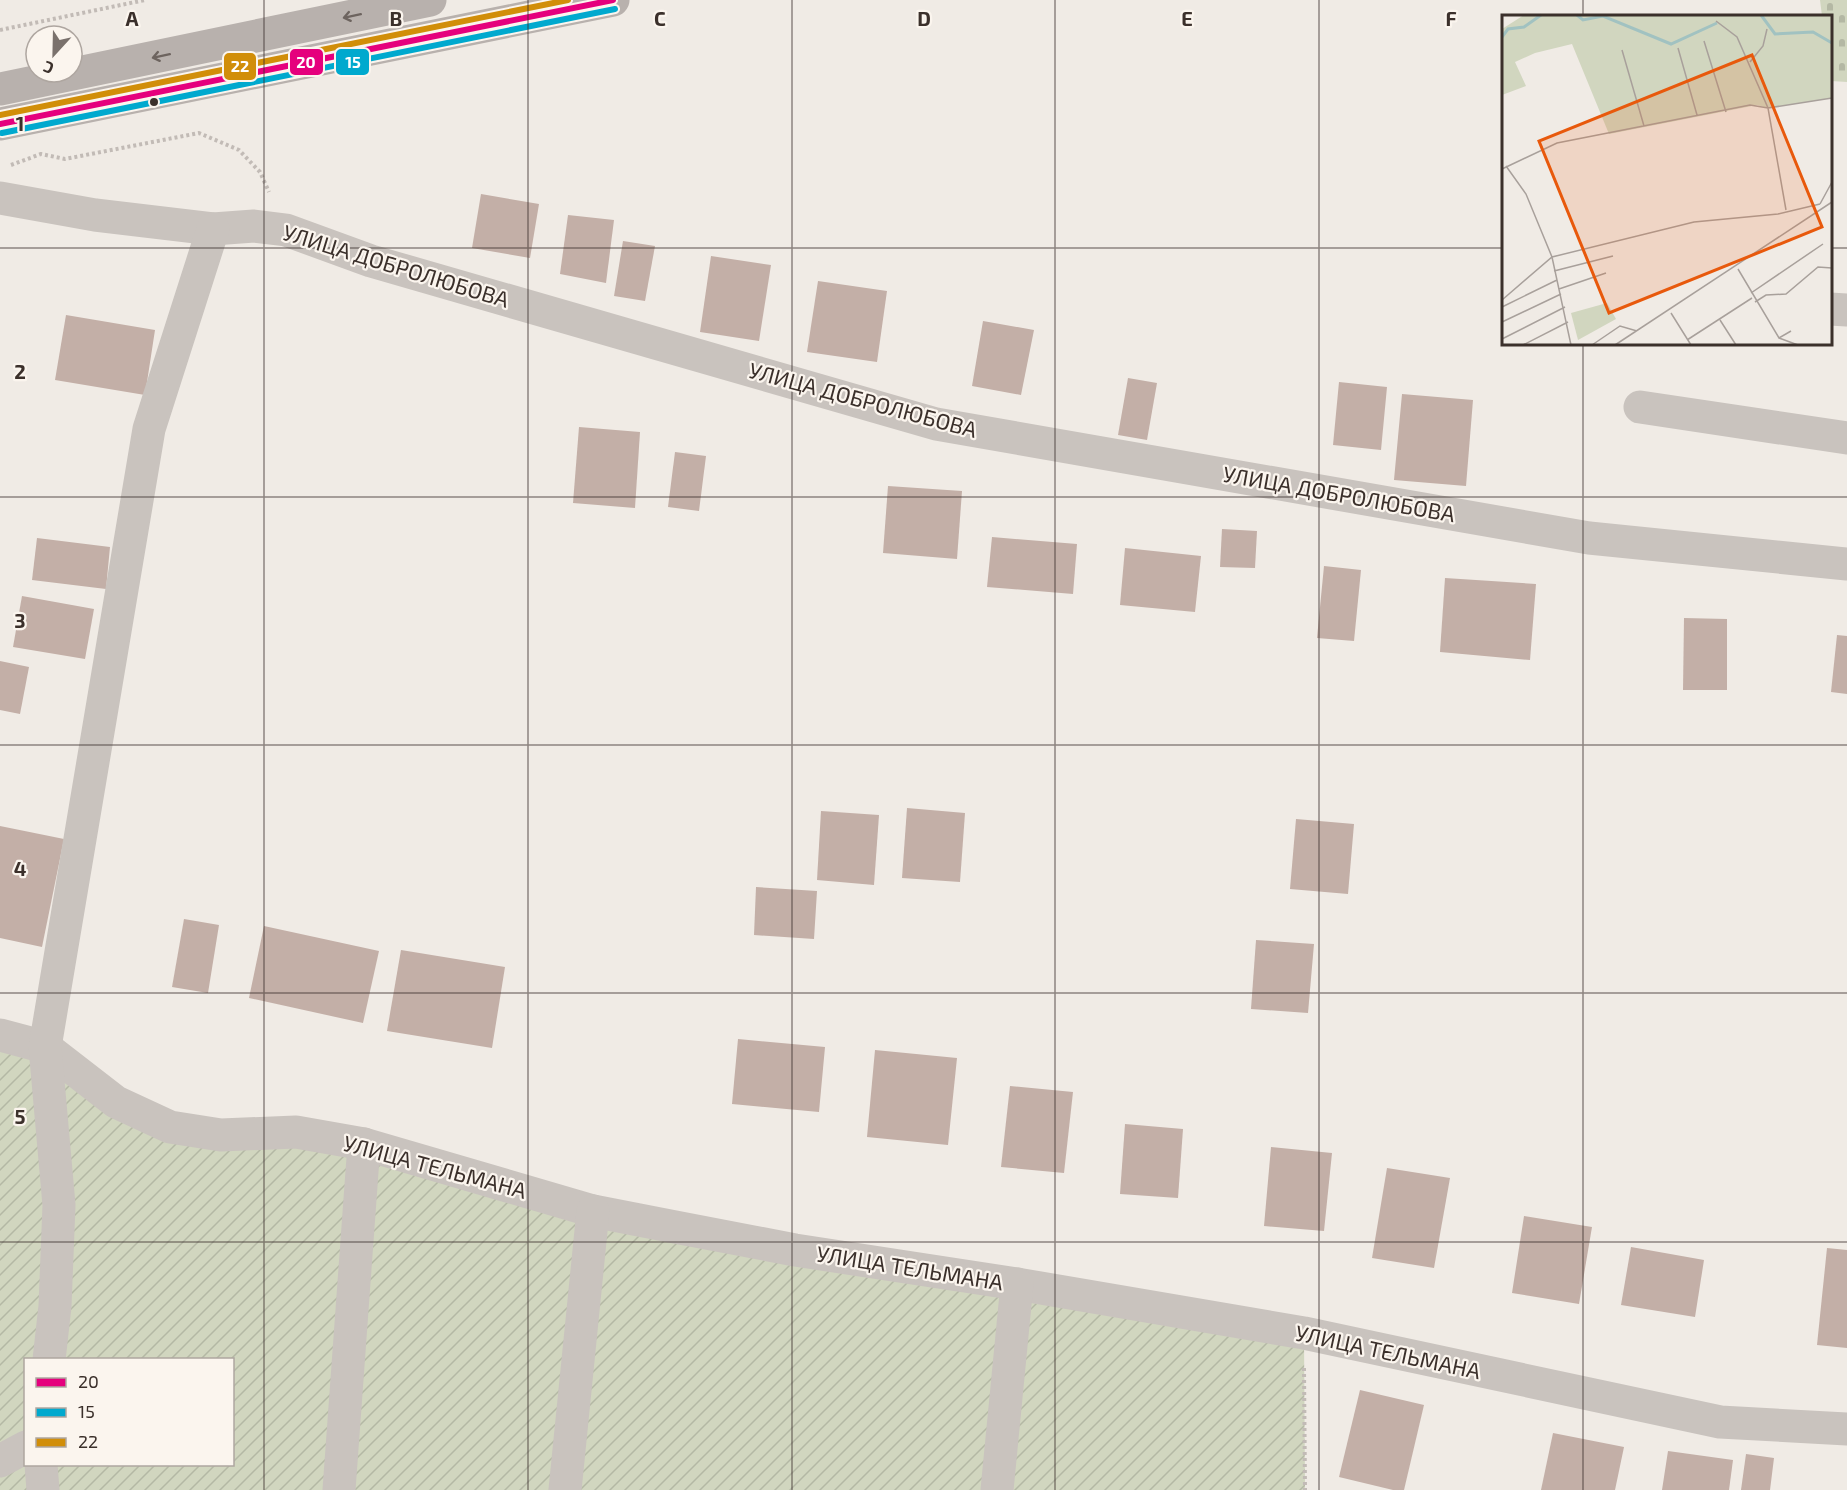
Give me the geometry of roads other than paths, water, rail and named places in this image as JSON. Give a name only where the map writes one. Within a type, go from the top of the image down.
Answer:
[{"type":"main road","points":[[0,89],[430,0]]},
{"type":"main road","points":[[0,124],[613,0]]},
{"type":"street","name":"УЛИЦА ДОБРОЛЮБОВА","points":[[0,198],[95,215],[213,229],[254,226],[286,230],[371,261],[936,424],[1589,538],[1847,564]]},
{"type":"street","points":[[49,1358],[55,1305],[58,1205],[45,1047],[149,429],[213,229]]},
{"type":"street","points":[[1832,309],[1847,310]]},
{"type":"street","points":[[1640,407],[1847,438]]},
{"type":"street","name":"УЛИЦА ТЕЛЬМАНА","points":[[0,1035],[45,1047],[116,1102],[170,1127],[220,1135],[296,1132],[364,1144],[593,1211],[795,1250],[1017,1284],[1304,1333],[1720,1422],[1847,1429]]},
{"type":"street","points":[[339,1490],[364,1144]]},
{"type":"street","points":[[565,1490],[593,1211]]},
{"type":"street","points":[[997,1490],[1017,1284]]},
{"type":"street","points":[[0,1461],[24,1448]]},
{"type":"street","points":[[41,1466],[42,1490]]}]
